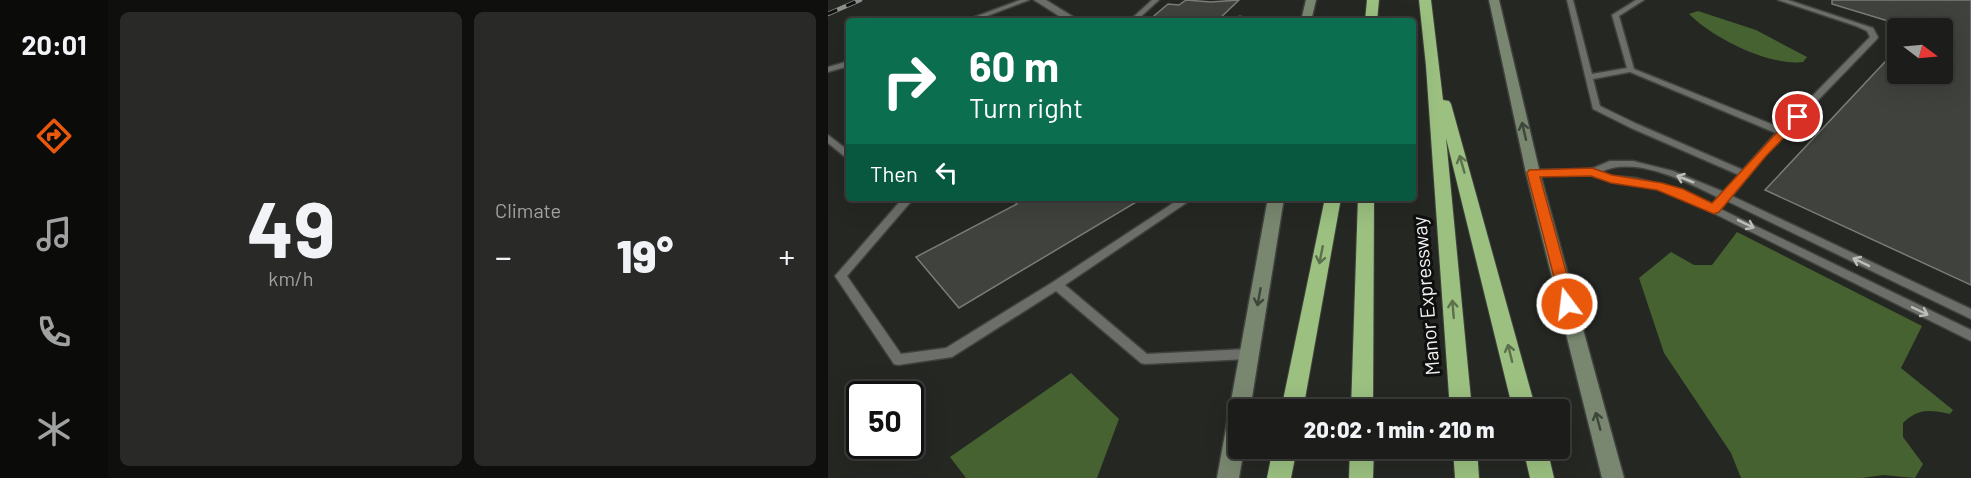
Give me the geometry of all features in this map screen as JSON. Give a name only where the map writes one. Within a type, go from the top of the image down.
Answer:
[{"type":"highway","points":[[1371,18],[1373,0]]},
{"type":"highway","name":"Manor Expressway","points":[[1425,0],[1433,66],[1460,399]]},
{"type":"highway","points":[[1433,66],[1462,165],[1522,399]]},
{"type":"highway","points":[[1294,399],[1333,201]]},
{"type":"highway","points":[[1362,399],[1366,201]]},
{"type":"highway","points":[[1279,478],[1283,459]]},
{"type":"highway","points":[[1361,478],[1362,459]]},
{"type":"highway","points":[[1466,459],[1467,478]]},
{"type":"highway","points":[[1538,459],[1542,478]]},
{"type":"main road","points":[[1307,18],[1311,0]]},
{"type":"main road","points":[[1494,0],[1533,173],[1613,478]]},
{"type":"main road","points":[[1241,399],[1275,201]]},
{"type":"main road","points":[[1228,478],[1231,459]]},
{"type":"street","points":[[1040,0],[1070,18]]},
{"type":"lane","points":[[975,18],[1026,0]]},
{"type":"lane","points":[[1135,18],[1156,0]]},
{"type":"lane","points":[[1570,0],[1596,107],[1745,174]]},
{"type":"lane","points":[[1631,70],[1615,15],[1641,0]]},
{"type":"lane","points":[[1714,209],[1782,132],[1874,37],[1870,30],[1858,25],[1781,0]]},
{"type":"lane","points":[[828,70],[846,64]]},
{"type":"lane","points":[[1589,77],[1631,70],[1782,132]]},
{"type":"lane","points":[[828,138],[846,153]]},
{"type":"lane","points":[[1533,173],[1592,172],[1610,165],[1657,169],[1685,178],[1971,314]]},
{"type":"lane","points":[[1592,172],[1611,179],[1658,186],[1678,192],[1971,336]]},
{"type":"lane","points":[[906,201],[842,276],[898,360],[948,352],[1057,285],[1184,201]]},
{"type":"lane","points":[[1057,285],[1144,359],[1248,354]]},
{"type":"shaded area","points":[[1698,11],[1756,30],[1807,57],[1803,62],[1789,62],[1758,55],[1726,41],[1689,14]]},
{"type":"shaded area","points":[[1737,232],[1922,326],[1901,368],[1953,410],[1950,414],[1925,411],[1903,423],[1903,437],[1923,464],[1915,478],[1883,475],[1862,478],[1741,478],[1731,453],[1664,353],[1639,278],[1671,252],[1694,265],[1712,265]]},
{"type":"shaded area","points":[[1071,373],[1119,419],[1097,478],[966,478],[950,457]]},
{"type":"building","points":[[1186,0],[1211,2],[1239,0],[1220,18],[1152,18],[1168,4],[1179,5]]},
{"type":"building","points":[[1832,0],[1971,0],[1971,285],[1765,190],[1887,60],[1887,84],[1953,84],[1953,18],[1887,18],[1887,21],[1832,4]]},
{"type":"building","points":[[1014,201],[1138,201],[959,308],[916,257],[1017,204]]},
{"type":"railway","points":[[828,14],[860,0]]},
{"type":"route","points":[[1567,304],[1533,173],[1592,172],[1611,179],[1636,181],[1678,192],[1714,209],[1762,153],[1798,117]]}]
